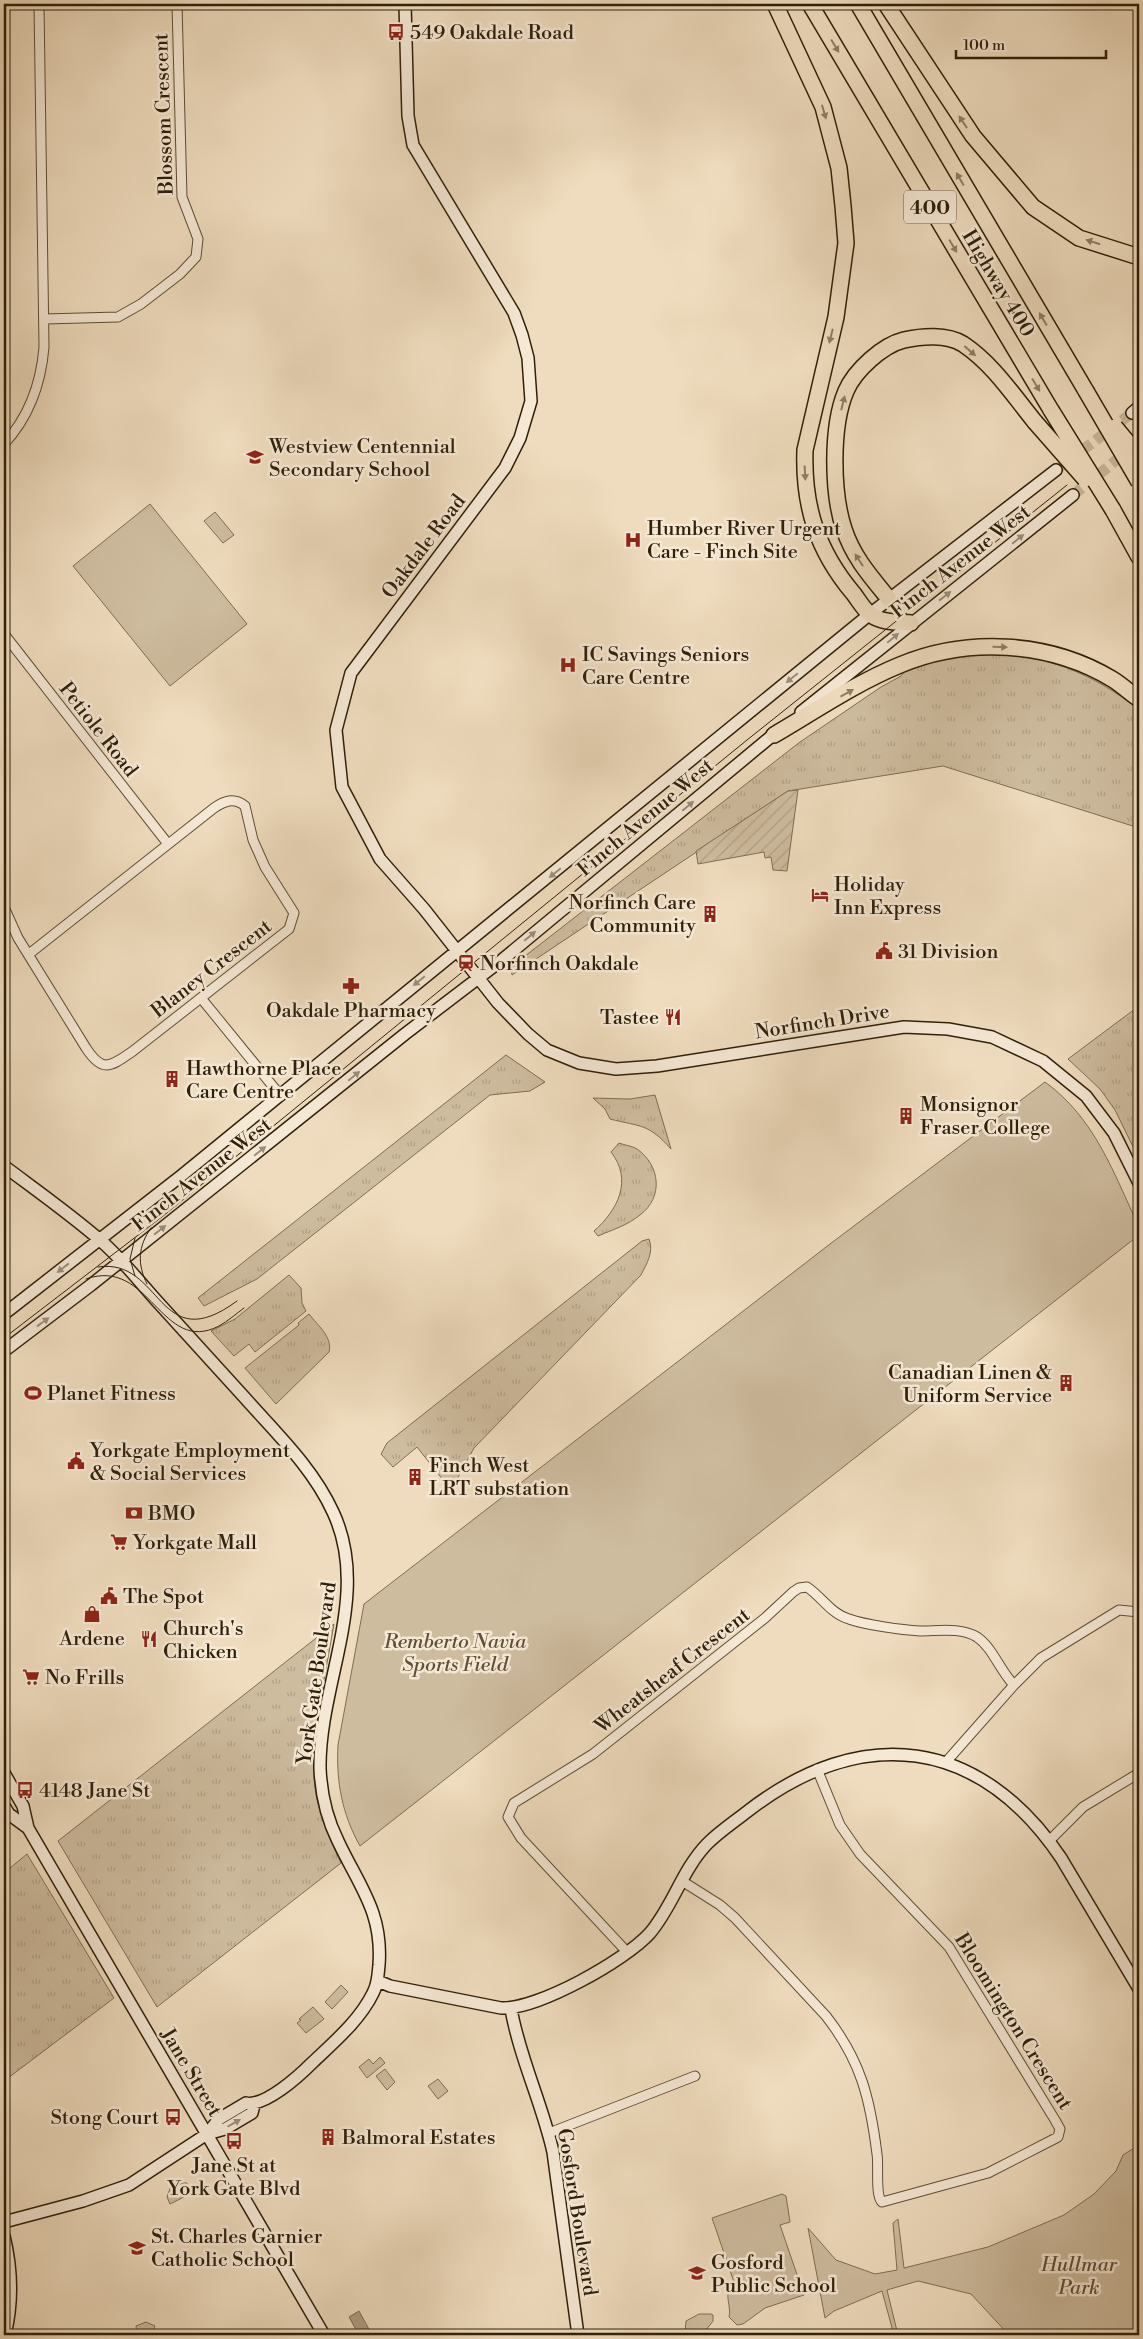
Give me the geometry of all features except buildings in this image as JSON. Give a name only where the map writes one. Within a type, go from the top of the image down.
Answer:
[{"type":"highway","points":[[775,4],[823,107],[839,168],[844,206],[846,243],[836,317],[805,450],[804,471],[807,496],[814,525],[822,546],[836,572],[870,614],[886,621],[911,623]]},
{"type":"highway","name":"Highway 400","points":[[810,4],[1051,410],[1113,510],[1139,557]]},
{"type":"highway","name":"Highway 400","points":[[858,4],[1139,482]]},
{"type":"highway","points":[[886,4],[973,136],[1033,208],[1079,238],[1139,256]]},
{"type":"highway","points":[[889,599],[857,559],[844,529],[834,466],[839,419],[846,390],[868,361],[893,343],[925,335],[962,344],[998,375],[1035,422],[1113,510]]},
{"type":"highway","points":[[1086,391],[1139,456]]},
{"type":"highway","points":[[774,735],[900,665],[923,656],[966,646],[1014,647],[1051,654],[1091,668],[1113,679],[1139,699]]},
{"type":"street","points":[[4,444],[19,426],[36,392],[42,367],[45,319],[39,4]]},
{"type":"street","name":"Blossom Crescent","points":[[45,319],[118,317],[149,298],[180,274],[196,257],[198,239],[182,198],[178,4]]},
{"type":"street","name":"Oakdale Road","points":[[405,4],[408,116],[413,145],[514,314],[528,358],[532,401],[520,438],[506,468],[351,673],[336,730],[342,786],[380,859],[424,909],[478,977]]},
{"type":"street","name":"Finch Avenue West","points":[[4,1314],[280,1095],[870,614],[1056,470]]},
{"type":"street","name":"Finch Avenue West","points":[[4,1351],[478,977],[911,623],[1073,495]]},
{"type":"street","name":"Petiole Road","points":[[4,634],[168,844]]},
{"type":"street","name":"Blaney Crescent","points":[[239,801],[245,806],[253,840],[265,867],[294,913],[289,929],[201,998],[115,1063],[100,1065],[86,1048],[28,954],[168,844],[222,802],[239,801]]},
{"type":"street","points":[[4,907],[28,954]]},
{"type":"street","name":"Norfinch Drive","points":[[478,977],[513,1019],[547,1050],[579,1063],[616,1069],[667,1065],[904,1027],[948,1028],[992,1037],[1043,1061],[1086,1096],[1114,1133],[1139,1182]]},
{"type":"street","points":[[201,998],[280,1095]]},
{"type":"street","name":"York Gate Boulevard","points":[[4,1166],[99,1239],[121,1260],[305,1466],[320,1486],[335,1515],[345,1550],[348,1596],[322,1740],[322,1786],[332,1828],[372,1909],[378,1926],[380,1950],[378,1981],[374,1993],[361,2013],[290,2083],[254,2105],[246,2103],[219,2119],[208,2134]]},
{"type":"street","name":"Wheatsheaf Crescent","points":[[627,1952],[521,1838],[508,1817],[510,1809],[514,1803],[593,1754],[765,1618],[799,1588],[807,1587],[838,1615],[850,1620],[918,1631],[967,1632],[977,1637],[986,1646],[1005,1676],[1014,1685]]},
{"type":"street","points":[[946,1762],[1014,1685],[1056,1647],[1119,1610],[1139,1612]]},
{"type":"street","points":[[378,1981],[396,1987],[511,2009],[558,1992],[616,1961],[649,1934],[682,1881],[690,1864],[720,1832],[770,1794],[788,1782],[818,1769],[846,1760],[878,1754],[915,1755],[946,1762],[1001,1793],[1024,1813],[1049,1840],[1139,1989]]},
{"type":"street","name":"Bloomington Crescent","points":[[682,1881],[720,1905],[735,1918],[839,2032],[857,2064],[868,2094],[879,2166],[877,2194],[882,2202],[988,2173],[1058,2136],[1060,2129],[1055,2120],[959,1961],[937,1932],[853,1844],[840,1825],[818,1769]]},
{"type":"street","points":[[1049,1840],[1083,1808],[1139,1772]]},
{"type":"street","name":"Jane Street","points":[[4,1773],[23,1806],[28,1828],[324,2335]]},
{"type":"street","name":"Jane Street","points":[[4,1806],[8,1814],[28,1828]]},
{"type":"street","name":"Gosford Boulevard","points":[[511,2009],[524,2065],[548,2133],[558,2181],[578,2335]]},
{"type":"street","points":[[548,2133],[695,2076]]},
{"type":"street","points":[[4,2222],[83,2201],[129,2185],[208,2134]]},
{"type":"street","points":[[4,2236],[12,2279],[6,2335]]},
{"type":"green space","points":[[150,504],[247,624],[170,686],[73,566]]},
{"type":"green space","points":[[215,512],[234,535],[223,543],[204,521]]},
{"type":"green space","points":[[985,653],[1028,658],[1067,668],[1103,685],[1139,710],[1139,828],[943,766],[788,791],[512,975],[511,967],[800,742],[881,687],[901,676],[905,671],[956,656]]},
{"type":"green space","points":[[798,790],[787,871],[773,870],[771,857],[765,858],[764,852],[698,864],[696,851],[788,791]]},
{"type":"green space","points":[[1139,1006],[1139,1159],[1115,1110],[1100,1089],[1068,1059]]},
{"type":"green space","points":[[506,1055],[545,1082],[530,1091],[490,1095],[257,1279],[204,1306],[198,1298]]},
{"type":"green space","name":"Remberto Navia Sports Field","points":[[1045,1082],[1077,1112],[1090,1130],[1121,1187],[1139,1227],[1139,1235],[360,1846],[349,1822],[339,1784],[338,1745],[364,1604],[830,1244]]},
{"type":"green space","points":[[655,1095],[671,1149],[656,1134],[644,1127],[610,1119],[605,1109],[593,1098],[630,1099]]},
{"type":"green space","points":[[619,1143],[637,1149],[645,1156],[654,1172],[656,1190],[648,1208],[635,1219],[598,1236],[594,1231],[610,1214],[620,1194],[622,1184],[621,1173],[618,1163],[611,1152]]},
{"type":"green space","points":[[649,1239],[650,1253],[641,1275],[474,1448],[451,1490],[417,1447],[393,1467],[381,1454],[387,1443],[642,1241]]},
{"type":"green space","points":[[289,1275],[301,1288],[302,1303],[306,1311],[255,1352],[249,1344],[234,1356],[211,1331],[235,1319]]},
{"type":"green space","points":[[309,1314],[327,1336],[330,1347],[329,1352],[276,1404],[245,1368],[299,1325],[298,1323]]},
{"type":"green space","points":[[334,1624],[318,1718],[314,1776],[320,1810],[327,1832],[341,1863],[157,2007],[58,1841]]},
{"type":"green space","points":[[27,1854],[114,1998],[4,2081],[4,1873]]},
{"type":"green space","points":[[341,1985],[348,1992],[332,2009],[325,2002]]},
{"type":"green space","points":[[313,2007],[324,2019],[306,2033],[297,2023]]},
{"type":"green space","points":[[380,2057],[385,2063],[367,2078],[359,2067],[369,2059],[373,2064]]},
{"type":"green space","points":[[385,2069],[395,2082],[387,2090],[376,2076]]},
{"type":"green space","points":[[438,2079],[448,2091],[438,2099],[428,2086]]},
{"type":"green space","name":"Hullmar Park","points":[[1139,2145],[1139,2335],[1009,2335],[971,2294],[918,2281],[887,2290],[898,2335],[894,2335],[882,2291],[834,2311],[825,2318],[808,2228],[836,2260],[875,2274],[897,2270],[893,2223],[898,2219],[904,2268],[988,2247],[1064,2215],[1094,2194],[1116,2171],[1123,2155]]},
{"type":"green space","points":[[187,2183],[186,2196],[170,2204],[167,2197],[171,2186]]},
{"type":"green space","points":[[782,2194],[786,2196],[790,2222],[780,2225],[804,2295],[765,2308],[743,2324],[737,2325],[729,2317],[728,2295],[728,2292],[736,2288],[712,2218]]},
{"type":"green space","points":[[699,2314],[713,2315],[713,2321],[702,2335],[685,2334],[686,2321]]},
{"type":"green space","points":[[146,2322],[155,2326],[152,2335],[137,2335],[136,2326]]},
{"type":"shaded area","points":[[359,2311],[370,2331],[359,2335],[349,2317]]},
{"type":"tunnel","points":[[1056,470],[1132,413]]},
{"type":"tunnel","points":[[1073,495],[1139,442]]},
{"type":"tram line","points":[[1133,424],[1139,419]]},
{"type":"tram line","points":[[4,1338],[163,1216],[747,740],[1067,485]]},
{"type":"tram line","points":[[147,1284],[140,1262],[140,1255],[143,1242],[151,1228]]},
{"type":"tram line","points":[[135,1238],[130,1259],[135,1276]]},
{"type":"tram line","points":[[98,1267],[119,1268],[136,1276],[175,1314],[191,1319],[211,1316],[237,1301]]},
{"type":"tram line","points":[[86,1279],[108,1276],[126,1281],[141,1292],[168,1318],[183,1328],[199,1332],[219,1326],[244,1308]]},
{"type":"place","name":"549 Oakdale Road","points":[[396,32]]},
{"type":"place","name":"Westview Centennial Secondary School","points":[[255,457]]},
{"type":"place","name":"Humber River Urgent Care - Finch Site","points":[[633,540]]},
{"type":"place","name":"IC Savings Seniors Care Centre","points":[[568,665]]},
{"type":"place","name":"Holiday Inn Express","points":[[820,895]]},
{"type":"place","name":"Norfinch Care Community","points":[[710,914]]},
{"type":"place","name":"31 Division","points":[[884,951]]},
{"type":"place","name":"Norfinch Oakdale","points":[[466,963]]},
{"type":"place","name":"Oakdale Pharmacy","points":[[351,986]]},
{"type":"place","name":"Tastee","points":[[673,1017]]},
{"type":"place","name":"Hawthorne Place Care Centre","points":[[172,1079]]},
{"type":"place","name":"Monsignor Fraser College","points":[[906,1116]]},
{"type":"place","name":"Canadian Linen & Uniform Service","points":[[1066,1383]]},
{"type":"place","name":"Planet Fitness","points":[[33,1393]]},
{"type":"place","name":"Yorkgate Employment & Social Services","points":[[76,1461]]},
{"type":"place","name":"Finch West LRT substation","points":[[415,1477]]},
{"type":"place","name":"BMO","points":[[134,1513]]},
{"type":"place","name":"Yorkgate Mall","points":[[119,1542]]},
{"type":"place","name":"The Spot","points":[[109,1596]]},
{"type":"place","name":"Ardene","points":[[92,1614]]},
{"type":"place","name":"Church's Chicken","points":[[149,1639]]},
{"type":"place","name":"No Frills","points":[[31,1677]]},
{"type":"place","name":"4148 Jane St","points":[[25,1790]]},
{"type":"place","name":"Stong Court","points":[[173,2117]]},
{"type":"place","name":"Balmoral Estates","points":[[328,2137]]},
{"type":"place","name":"Jane St at York Gate Blvd","points":[[234,2141]]},
{"type":"place","name":"St. Charles Garnier Catholic School","points":[[137,2248]]},
{"type":"place","name":"Gosford Public School","points":[[697,2273]]}]
